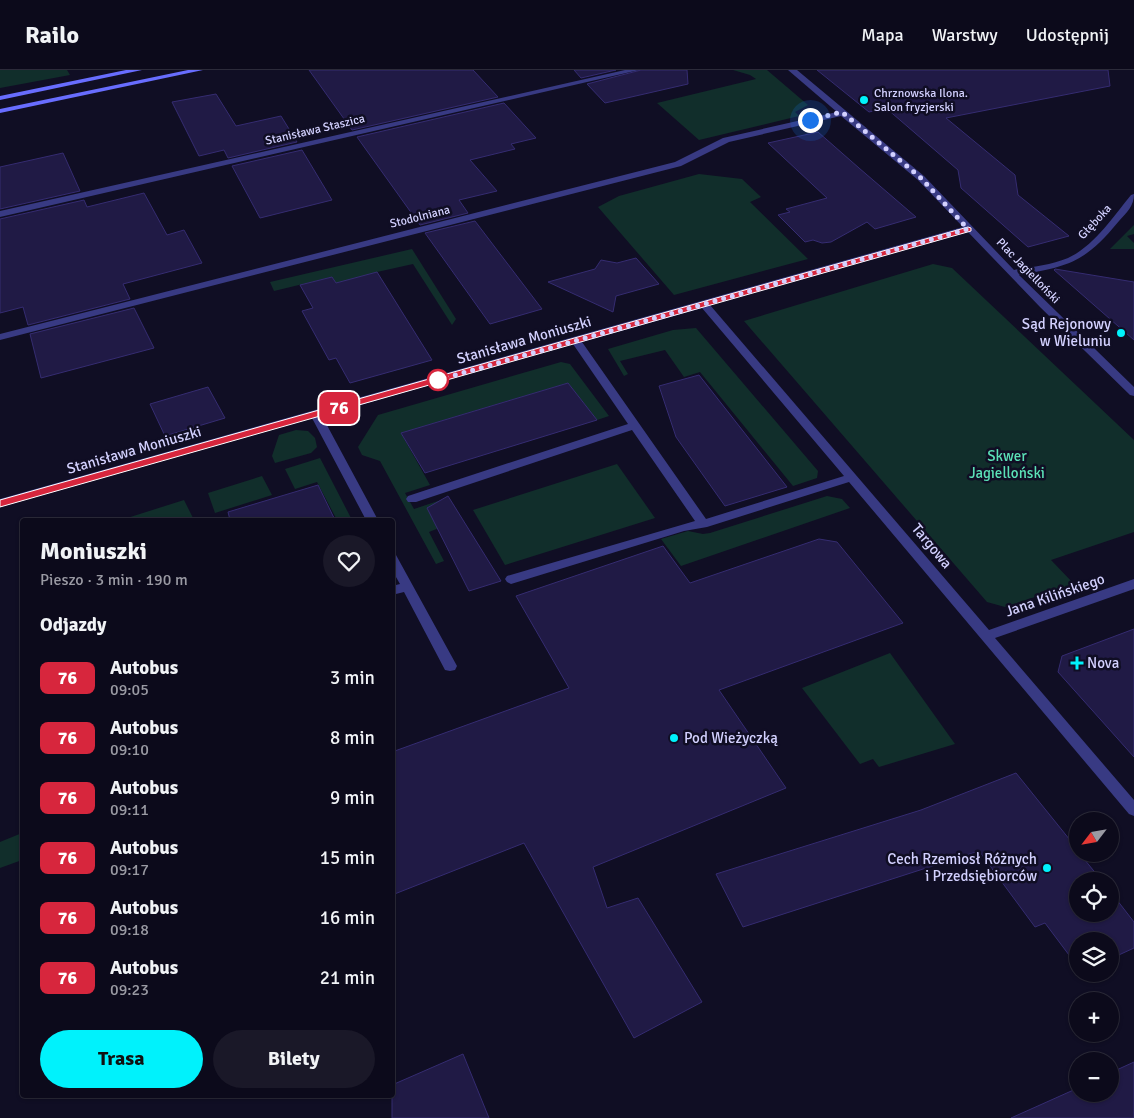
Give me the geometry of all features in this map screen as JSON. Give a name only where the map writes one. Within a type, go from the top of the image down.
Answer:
[{"type":"main road","points":[[0,98],[138,70]]},
{"type":"main road","points":[[0,111],[199,70]]},
{"type":"street","name":"Stanisława Staszica","points":[[0,214],[635,70]]},
{"type":"street","name":"Plac Jagielloński","points":[[792,70],[921,178],[968,229],[1134,393]]},
{"type":"street","name":"Stodolniana","points":[[0,337],[678,164],[726,140],[842,112]]},
{"type":"street","name":"Głęboka","points":[[1012,273],[1057,264],[1078,256],[1095,242],[1134,197]]},
{"type":"street","name":"Stanisława Moniuszki","points":[[0,503],[968,229]]},
{"type":"street","name":"Targowa","points":[[704,305],[1134,810]]},
{"type":"street","points":[[576,341],[703,524]]},
{"type":"street","points":[[316,415],[371,518]]},
{"type":"street","points":[[412,499],[634,426]]},
{"type":"street","points":[[510,579],[684,527],[703,524],[852,477]]},
{"type":"street","points":[[395,563],[450,666]]},
{"type":"street","name":"Jana Kilińskiego","points":[[986,636],[1134,584]]},
{"type":"street","points":[[395,590],[408,586]]},
{"type":"green space","points":[[0,70],[67,70],[70,75],[0,88]]},
{"type":"green space","points":[[733,70],[767,70],[808,105],[795,112],[799,116],[699,140],[657,103],[756,79],[750,75]]},
{"type":"green space","points":[[699,174],[742,179],[761,197],[750,202],[808,259],[674,295],[598,207],[619,196]]},
{"type":"green space","points":[[1134,225],[1134,234],[1127,236],[1134,243],[1134,249],[1110,249]]},
{"type":"green space","points":[[412,249],[456,319],[452,325],[413,264],[377,272],[374,316],[405,368],[390,372],[332,277],[274,291],[270,282]]},
{"type":"green space","name":"Skwer Jagielloński","points":[[933,264],[952,268],[1134,440],[1134,532],[1051,560],[1074,584],[1005,607],[987,602],[744,321]]},
{"type":"green space","points":[[696,328],[818,471],[817,478],[793,486],[700,372],[684,377],[665,350],[620,361],[628,374],[624,376],[608,349],[673,330]]},
{"type":"green space","points":[[561,362],[570,364],[609,416],[597,420],[568,383],[401,433],[430,485],[405,493],[414,509],[441,500],[454,522],[429,532],[444,561],[436,564],[380,461],[362,455],[358,447],[378,415]]},
{"type":"green space","points":[[296,430],[308,431],[315,438],[317,447],[311,453],[275,463],[272,456],[279,435]]},
{"type":"green space","points":[[320,458],[351,518],[336,518],[317,482],[295,489],[285,469]]},
{"type":"green space","points":[[617,464],[655,518],[505,565],[473,510]]},
{"type":"green space","points":[[262,476],[272,495],[215,513],[208,493]]},
{"type":"green space","points":[[827,496],[842,499],[850,508],[681,566],[661,539],[688,531],[703,534],[710,533]]},
{"type":"green space","points":[[184,500],[193,518],[127,518]]},
{"type":"green space","points":[[890,653],[955,744],[879,767],[873,759],[860,764],[802,688]]},
{"type":"green space","points":[[20,834],[20,861],[0,868],[0,842]]},
{"type":"building","points":[[309,70],[473,70],[498,97],[352,130]]},
{"type":"building","points":[[574,70],[616,70],[581,78]]},
{"type":"building","points":[[641,70],[687,70],[688,84],[605,103],[587,84]]},
{"type":"building","points":[[817,70],[1108,70],[1110,86],[946,118],[1015,175],[1018,195],[1069,236],[1028,247],[961,188],[958,170],[886,108],[869,112]]},
{"type":"building","points":[[216,94],[236,126],[281,116],[297,142],[228,158],[224,150],[199,156],[172,102]]},
{"type":"building","points":[[504,103],[536,138],[511,144],[515,149],[470,160],[497,191],[459,200],[468,213],[420,225],[357,137]]},
{"type":"building","points":[[818,132],[916,217],[875,229],[867,222],[831,242],[822,243],[813,240],[805,242],[778,215],[790,212],[786,209],[827,198],[768,143]]},
{"type":"building","points":[[302,150],[332,200],[260,218],[232,166]]},
{"type":"building","points":[[63,153],[80,191],[0,209],[0,167]]},
{"type":"building","points":[[144,193],[167,235],[184,230],[202,263],[123,284],[130,299],[28,325],[23,307],[0,313],[0,219],[84,200],[87,207]]},
{"type":"building","points":[[475,221],[542,309],[490,324],[425,233]]},
{"type":"building","points":[[636,258],[659,284],[616,296],[613,312],[548,282],[595,269],[601,260],[617,263]]},
{"type":"building","name":"Sąd Rejonowy w Wieluniu","points":[[1054,270],[1134,282],[1134,340]]},
{"type":"building","points":[[377,272],[432,360],[350,383],[336,358],[329,360],[302,311],[313,308],[300,285],[332,277],[336,283]]},
{"type":"building","points":[[134,308],[154,348],[41,378],[30,334]]},
{"type":"building","points":[[699,375],[787,487],[725,506],[676,437],[659,386]]},
{"type":"building","points":[[568,383],[597,420],[425,473],[401,433]]},
{"type":"building","points":[[208,387],[225,418],[165,436],[150,404]]},
{"type":"building","points":[[318,485],[334,518],[230,518],[228,512]]},
{"type":"building","points":[[448,496],[501,581],[469,591],[427,508]]},
{"type":"building","points":[[819,539],[837,542],[903,623],[719,690],[786,788],[593,867],[607,908],[638,898],[702,1002],[634,1038],[524,843],[395,894],[395,751],[569,688],[516,596],[663,546],[690,583]]},
{"type":"building","points":[[1134,629],[1134,757],[1058,672],[1062,656]]},
{"type":"building","points":[[1016,773],[1069,839],[1069,862],[1087,862],[1095,872],[1069,872],[1069,922],[1119,922],[1119,903],[1134,922],[1134,948],[1119,955],[1119,932],[1069,932],[1069,955],[1045,923],[1035,927],[979,851],[743,927],[716,874],[921,810]]},
{"type":"building","points":[[463,1054],[489,1118],[392,1118],[392,1098],[395,1098],[395,1084]]},
{"type":"building","points":[[1134,1062],[1134,1118],[1011,1118],[1069,1092],[1069,1102],[1119,1102],[1119,1069]]},
{"type":"bus line","name":"76","points":[[0,503],[660,318],[968,229]]},
{"type":"place","name":"Chrznowska Ilona. Salon fryzjerski","points":[[864,100]]},
{"type":"place","name":"Sąd Rejonowy w Wieluniu","points":[[1121,333]]},
{"type":"place","name":"Nova","points":[[1077,663]]},
{"type":"place","name":"Pod Wieżyczką","points":[[674,738]]},
{"type":"place","name":"Cech Rzemiosł Różnych i Przedsiębiorców","points":[[1047,868]]},
{"type":"route","points":[[438,380],[968,229],[921,178],[842,112],[810,120]]}]
